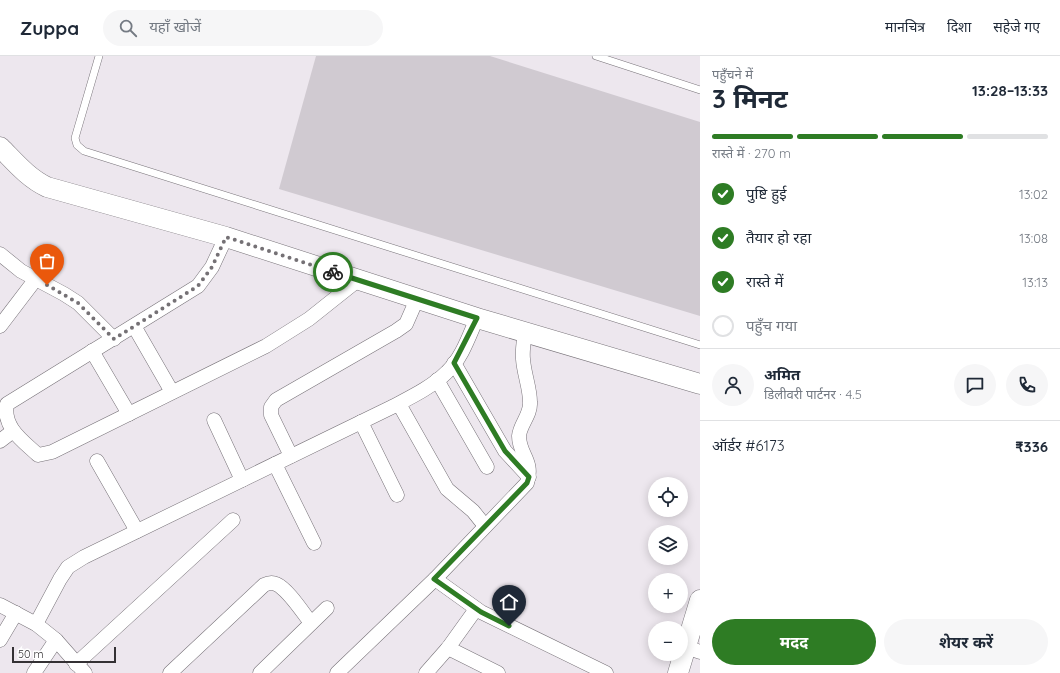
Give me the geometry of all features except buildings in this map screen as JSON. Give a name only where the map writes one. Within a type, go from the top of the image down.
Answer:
[{"type":"street","points":[[0,146],[24,172],[37,182],[47,187],[226,237],[477,318],[700,384]]},
{"type":"street","points":[[226,237],[212,267],[198,286],[7,404],[5,412],[12,431],[38,454],[44,454],[129,414],[266,346],[309,319],[358,280]]},
{"type":"street","points":[[0,254],[35,280],[64,294],[78,303],[114,339]]},
{"type":"street","points":[[1,323],[35,280]]},
{"type":"street","points":[[291,456],[271,415],[271,407],[276,400],[406,324],[417,299]]},
{"type":"street","points":[[36,624],[68,567],[84,557],[399,404],[437,380],[454,363],[477,318]]},
{"type":"street","points":[[134,326],[172,392]]},
{"type":"street","points":[[338,673],[434,579],[527,483],[529,477],[529,464],[520,445],[519,436],[530,403],[523,359],[525,332]]},
{"type":"street","points":[[92,351],[129,414]]},
{"type":"street","points":[[454,363],[505,451],[529,477]]},
{"type":"street","points":[[437,380],[487,467]]},
{"type":"street","points":[[399,404],[447,489],[473,511],[486,526]]},
{"type":"street","points":[[214,420],[242,480]]},
{"type":"street","points":[[361,422],[397,494]]},
{"type":"street","points":[[0,440],[12,431]]},
{"type":"street","points":[[97,460],[137,531]]},
{"type":"street","points":[[275,464],[314,543]]},
{"type":"street","points":[[0,605],[36,624],[56,640],[80,668],[233,520]]},
{"type":"street","points":[[434,579],[476,609],[606,673]]},
{"type":"street","points":[[170,673],[264,585],[270,583],[276,584],[282,588],[311,623]]},
{"type":"street","points":[[678,673],[693,650],[700,600]]},
{"type":"street","points":[[260,673],[327,608]]},
{"type":"street","points":[[426,673],[448,648],[476,609]]},
{"type":"street","points":[[0,640],[16,613]]},
{"type":"street","points":[[34,673],[56,640]]},
{"type":"street","points":[[448,648],[498,673]]},
{"type":"lane","points":[[99,56],[75,138],[77,145],[84,151],[700,345]]},
{"type":"lane","points":[[596,56],[700,90]]},
{"type":"way so far","points":[[47,285],[78,303],[114,339],[198,286],[212,267],[226,237],[333,272]]},
{"type":"route","points":[[333,272],[477,318],[462,351],[454,363],[493,433],[511,460],[529,477],[527,483],[434,579],[481,612],[509,626]]}]
